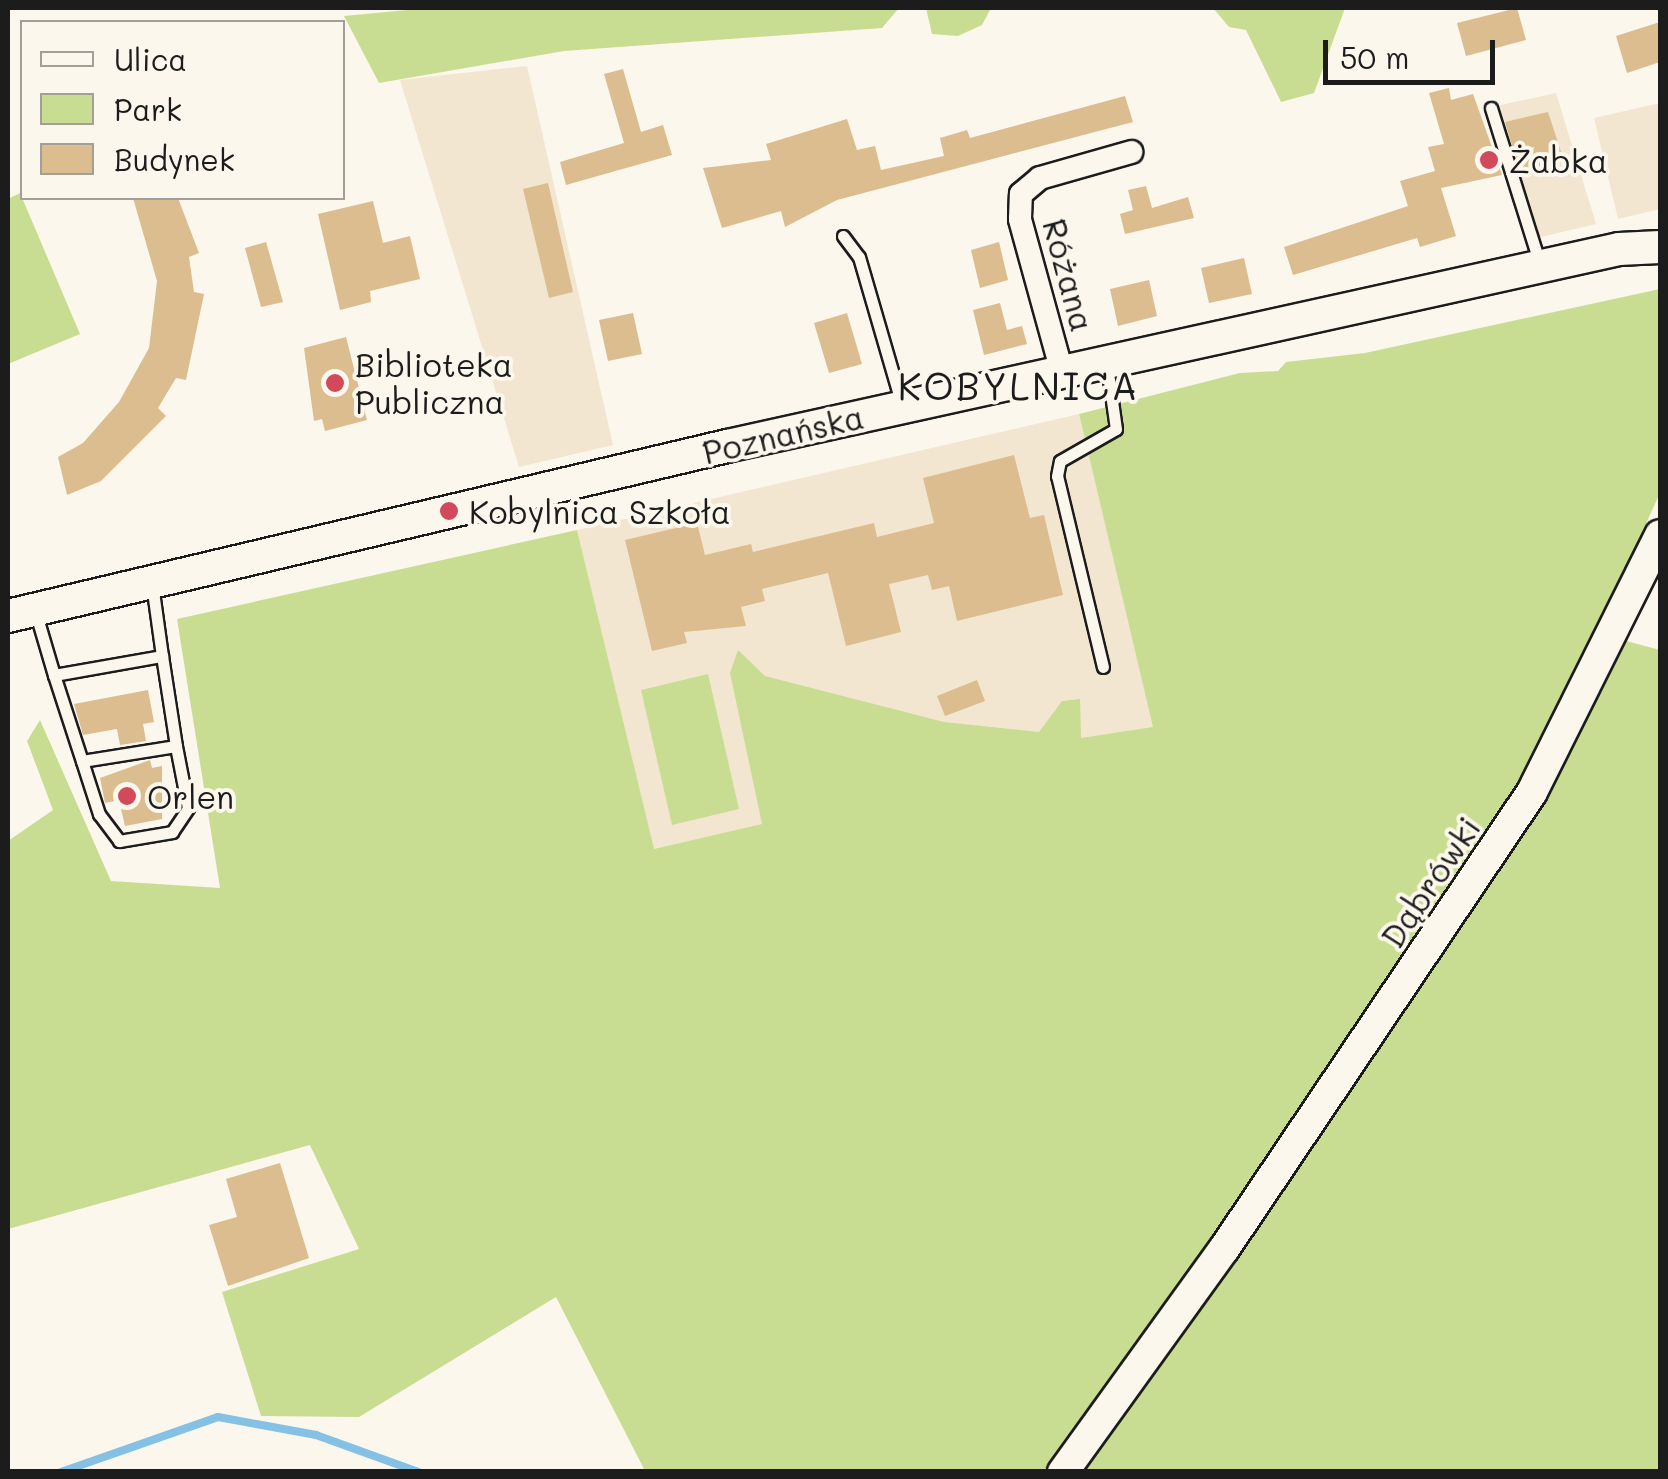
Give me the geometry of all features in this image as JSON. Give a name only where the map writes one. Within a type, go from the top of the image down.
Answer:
[{"type":"main road","name":"Poznańska","points":[[21,613],[903,407],[1619,249],[1660,232]]},
{"type":"main road","name":"Poznańska","points":[[1619,249],[1660,247]]},
{"type":"street","name":"Różana","points":[[1062,372],[1020,219],[1021,194],[1040,178],[1131,152]]},
{"type":"street","name":"Dąbrówki","points":[[1063,1472],[1224,1250],[1532,792],[1660,534]]},
{"type":"lane","points":[[1491,108],[1540,267]]},
{"type":"lane","points":[[843,236],[859,256],[903,407]]},
{"type":"lane","points":[[1103,667],[1056,476],[1060,461],[1116,429],[1106,362]]},
{"type":"lane","points":[[21,613],[54,676],[99,814],[119,841],[172,832],[188,808],[152,582]]},
{"type":"lane","points":[[54,676],[162,656]]},
{"type":"lane","points":[[82,761],[176,746]]},
{"type":"shaded area","points":[[527,66],[613,445],[519,467],[400,80]]},
{"type":"shaded area","points":[[1556,93],[1596,224],[1537,238],[1496,106]]},
{"type":"shaded area","points":[[1660,103],[1660,209],[1618,219],[1594,118]]},
{"type":"shaded area","points":[[1079,414],[1155,733],[653,850],[577,530]]},
{"type":"green space","points":[[428,8],[899,8],[882,28],[564,51],[379,83],[344,16]]},
{"type":"green space","points":[[926,8],[991,8],[982,25],[958,36],[932,34]]},
{"type":"green space","points":[[1213,8],[1345,8],[1314,93],[1281,102],[1246,30],[1229,27]]},
{"type":"green space","points":[[20,193],[80,334],[8,364],[8,199]]},
{"type":"green space","points":[[1660,289],[1660,493],[1596,633],[1660,650],[1660,1471],[645,1471],[556,1297],[359,1417],[261,1416],[222,1292],[359,1249],[310,1145],[8,1229],[8,841],[53,810],[27,741],[40,720],[111,881],[220,888],[177,619],[577,530],[654,849],[762,824],[730,673],[738,650],[765,676],[944,722],[1039,732],[1062,701],[1080,699],[1081,738],[1153,727],[1079,414],[1240,373],[1278,371],[1286,362],[1365,353]]},
{"type":"green space","points":[[708,674],[739,809],[672,825],[641,690]]},
{"type":"building","points":[[1517,8],[1526,40],[1466,56],[1457,23]]},
{"type":"building","points":[[1660,22],[1660,62],[1627,73],[1616,36]]},
{"type":"building","points":[[623,69],[641,132],[663,125],[672,155],[566,185],[560,162],[624,143],[604,74]]},
{"type":"building","points":[[1449,88],[1451,100],[1473,94],[1502,175],[1441,188],[1456,236],[1420,247],[1417,238],[1293,275],[1284,247],[1408,206],[1400,181],[1435,171],[1428,147],[1444,144],[1429,93]]},
{"type":"building","points":[[1125,96],[1133,122],[837,200],[785,227],[781,211],[722,228],[703,168],[771,160],[766,144],[847,119],[857,150],[875,146],[881,170],[944,156],[940,138],[967,130],[970,138]]},
{"type":"building","points":[[1548,112],[1564,161],[1520,171],[1505,122]]},
{"type":"building","points":[[548,183],[573,292],[549,298],[523,189]]},
{"type":"building","points":[[1146,186],[1152,208],[1188,197],[1194,218],[1125,234],[1120,214],[1133,210],[1128,190]]},
{"type":"building","points":[[134,200],[179,200],[199,253],[189,257],[194,292],[204,294],[186,380],[176,378],[158,408],[166,416],[101,481],[67,495],[58,457],[83,443],[119,402],[149,348],[157,281]]},
{"type":"building","points":[[373,201],[383,243],[410,236],[420,279],[370,291],[371,302],[340,310],[318,214]]},
{"type":"building","points":[[266,242],[283,302],[261,307],[245,248]]},
{"type":"building","points":[[999,242],[1008,280],[980,288],[971,250]]},
{"type":"building","points":[[1244,258],[1252,294],[1209,303],[1201,268]]},
{"type":"building","points":[[1149,280],[1157,316],[1118,326],[1110,289]]},
{"type":"building","points":[[1000,303],[1007,330],[1022,326],[1027,344],[984,355],[973,310]]},
{"type":"building","points":[[633,313],[642,354],[608,361],[599,320]]},
{"type":"building","points":[[847,313],[862,364],[829,373],[814,323]]},
{"type":"building","points":[[346,337],[367,420],[325,431],[322,419],[314,421],[304,348]]},
{"type":"building","points":[[1014,455],[1030,518],[1044,515],[1063,595],[957,621],[949,586],[932,590],[928,575],[889,584],[901,632],[846,646],[828,573],[762,589],[765,601],[741,607],[746,626],[684,632],[687,643],[652,651],[625,540],[697,523],[705,555],[751,544],[753,552],[874,523],[877,537],[934,523],[923,478]]},
{"type":"building","points":[[977,680],[985,701],[945,716],[937,696]]},
{"type":"building","points":[[148,690],[154,722],[143,724],[146,741],[120,745],[117,729],[83,735],[74,704]]},
{"type":"building","name":"Orlen","points":[[150,760],[152,768],[162,766],[162,819],[125,826],[119,800],[105,803],[100,778]]},
{"type":"building","points":[[280,1163],[309,1258],[228,1286],[209,1225],[237,1217],[226,1179]]},
{"type":"waterway","points":[[61,1472],[218,1417],[316,1435],[418,1472]]},
{"type":"place","name":"Żabka","points":[[1489,160]]},
{"type":"place","name":"Biblioteka Publiczna","points":[[335,383]]},
{"type":"place","name":"Kobylnica Szkoła","points":[[449,511]]},
{"type":"place","name":"Orlen","points":[[127,796]]},
{"type":"district","name":"KOBYLNICA","points":[[1019,386]]}]
